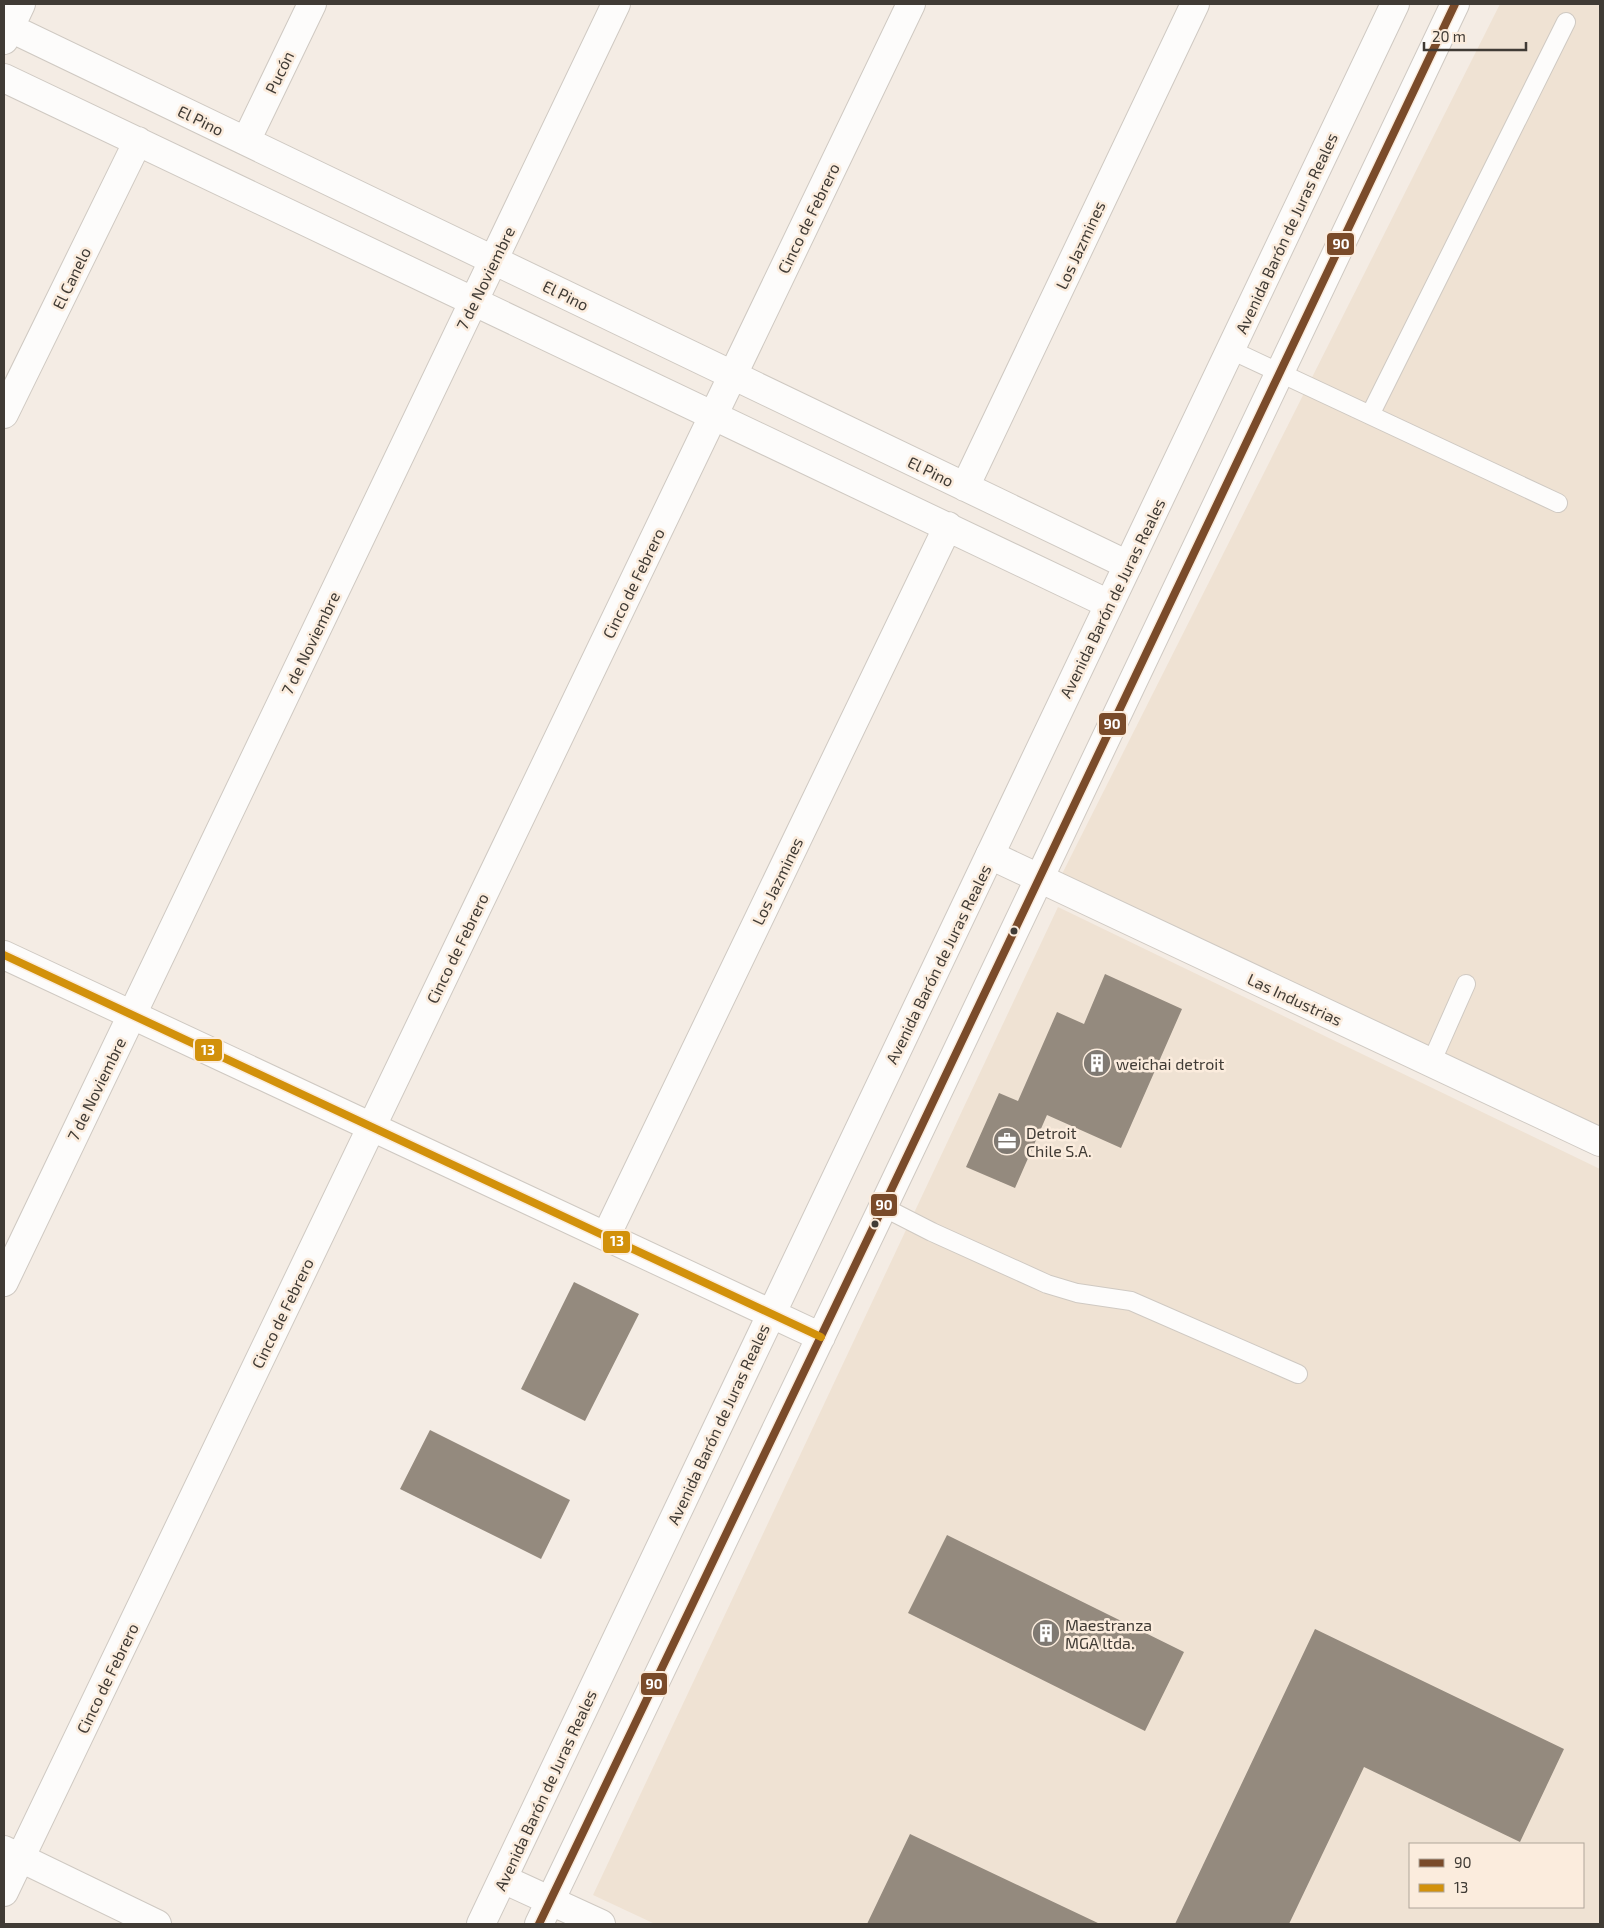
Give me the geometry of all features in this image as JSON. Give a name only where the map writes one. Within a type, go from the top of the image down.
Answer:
[{"type":"street","name":"Pucón","points":[[246,141],[312,4]]},
{"type":"street","name":"7 de Noviembre","points":[[4,1282],[616,4]]},
{"type":"street","name":"Cinco de Febrero","points":[[4,1892],[12,1854],[371,1127],[911,4]]},
{"type":"street","name":"Los Jazmines","points":[[965,487],[1195,4]]},
{"type":"street","name":"Avenida Barón de Juras Reales","points":[[481,1924],[1395,4]]},
{"type":"street","points":[[544,1912],[1040,879],[1455,4]]},
{"type":"street","name":"El Pino","points":[[10,24],[246,141],[1128,565]]},
{"type":"street","points":[[4,78],[1109,604]]},
{"type":"street","name":"El Canelo","points":[[4,414],[138,141]]},
{"type":"street","name":"Los Jazmines","points":[[606,1236],[948,526]]},
{"type":"street","name":"Las Industrias","points":[[990,855],[1600,1142]]},
{"type":"street","points":[[4,955],[821,1337]]},
{"type":"street","points":[[12,1854],[157,1924]]},
{"type":"street","points":[[503,1879],[544,1912],[600,1924]]},
{"type":"lane","points":[[1370,415],[1566,22]]},
{"type":"lane","points":[[1231,350],[1558,502]]},
{"type":"lane","points":[[1431,1063],[1466,984]]},
{"type":"lane","points":[[883,1207],[932,1232],[1048,1284],[1077,1293],[1131,1300],[1298,1374]]},
{"type":"shaded area","points":[[1500,4],[1600,4],[1600,1127],[1062,874]]},
{"type":"shaded area","points":[[1058,907],[1600,1169],[1600,1924],[655,1924],[593,1895]]},
{"type":"building","name":"weichai detroit","points":[[1105,974],[1182,1009],[1121,1148],[1047,1115],[1015,1188],[966,1167],[999,1093],[1018,1101],[1057,1012],[1084,1024]]},
{"type":"building","points":[[574,1282],[639,1314],[585,1421],[521,1389]]},
{"type":"building","points":[[430,1430],[570,1500],[541,1559],[400,1489]]},
{"type":"building","name":"Maestranza MGA ltda.","points":[[947,1535],[1184,1652],[1145,1731],[908,1613]]},
{"type":"building","points":[[1315,1629],[1564,1749],[1520,1842],[1364,1767],[1289,1924],[1175,1924]]},
{"type":"building","points":[[910,1834],[1100,1924],[867,1924]]},
{"type":"transit line","name":"90","points":[[539,1924],[883,1207],[1455,4]]},
{"type":"transit line","name":"13","points":[[4,955],[821,1337]]},
{"type":"place","name":"weichai detroit","points":[[1097,1063]]},
{"type":"place","name":"Detroit Chile S.A.","points":[[1007,1141]]},
{"type":"place","name":"Maestranza MGA ltda.","points":[[1046,1633]]}]
